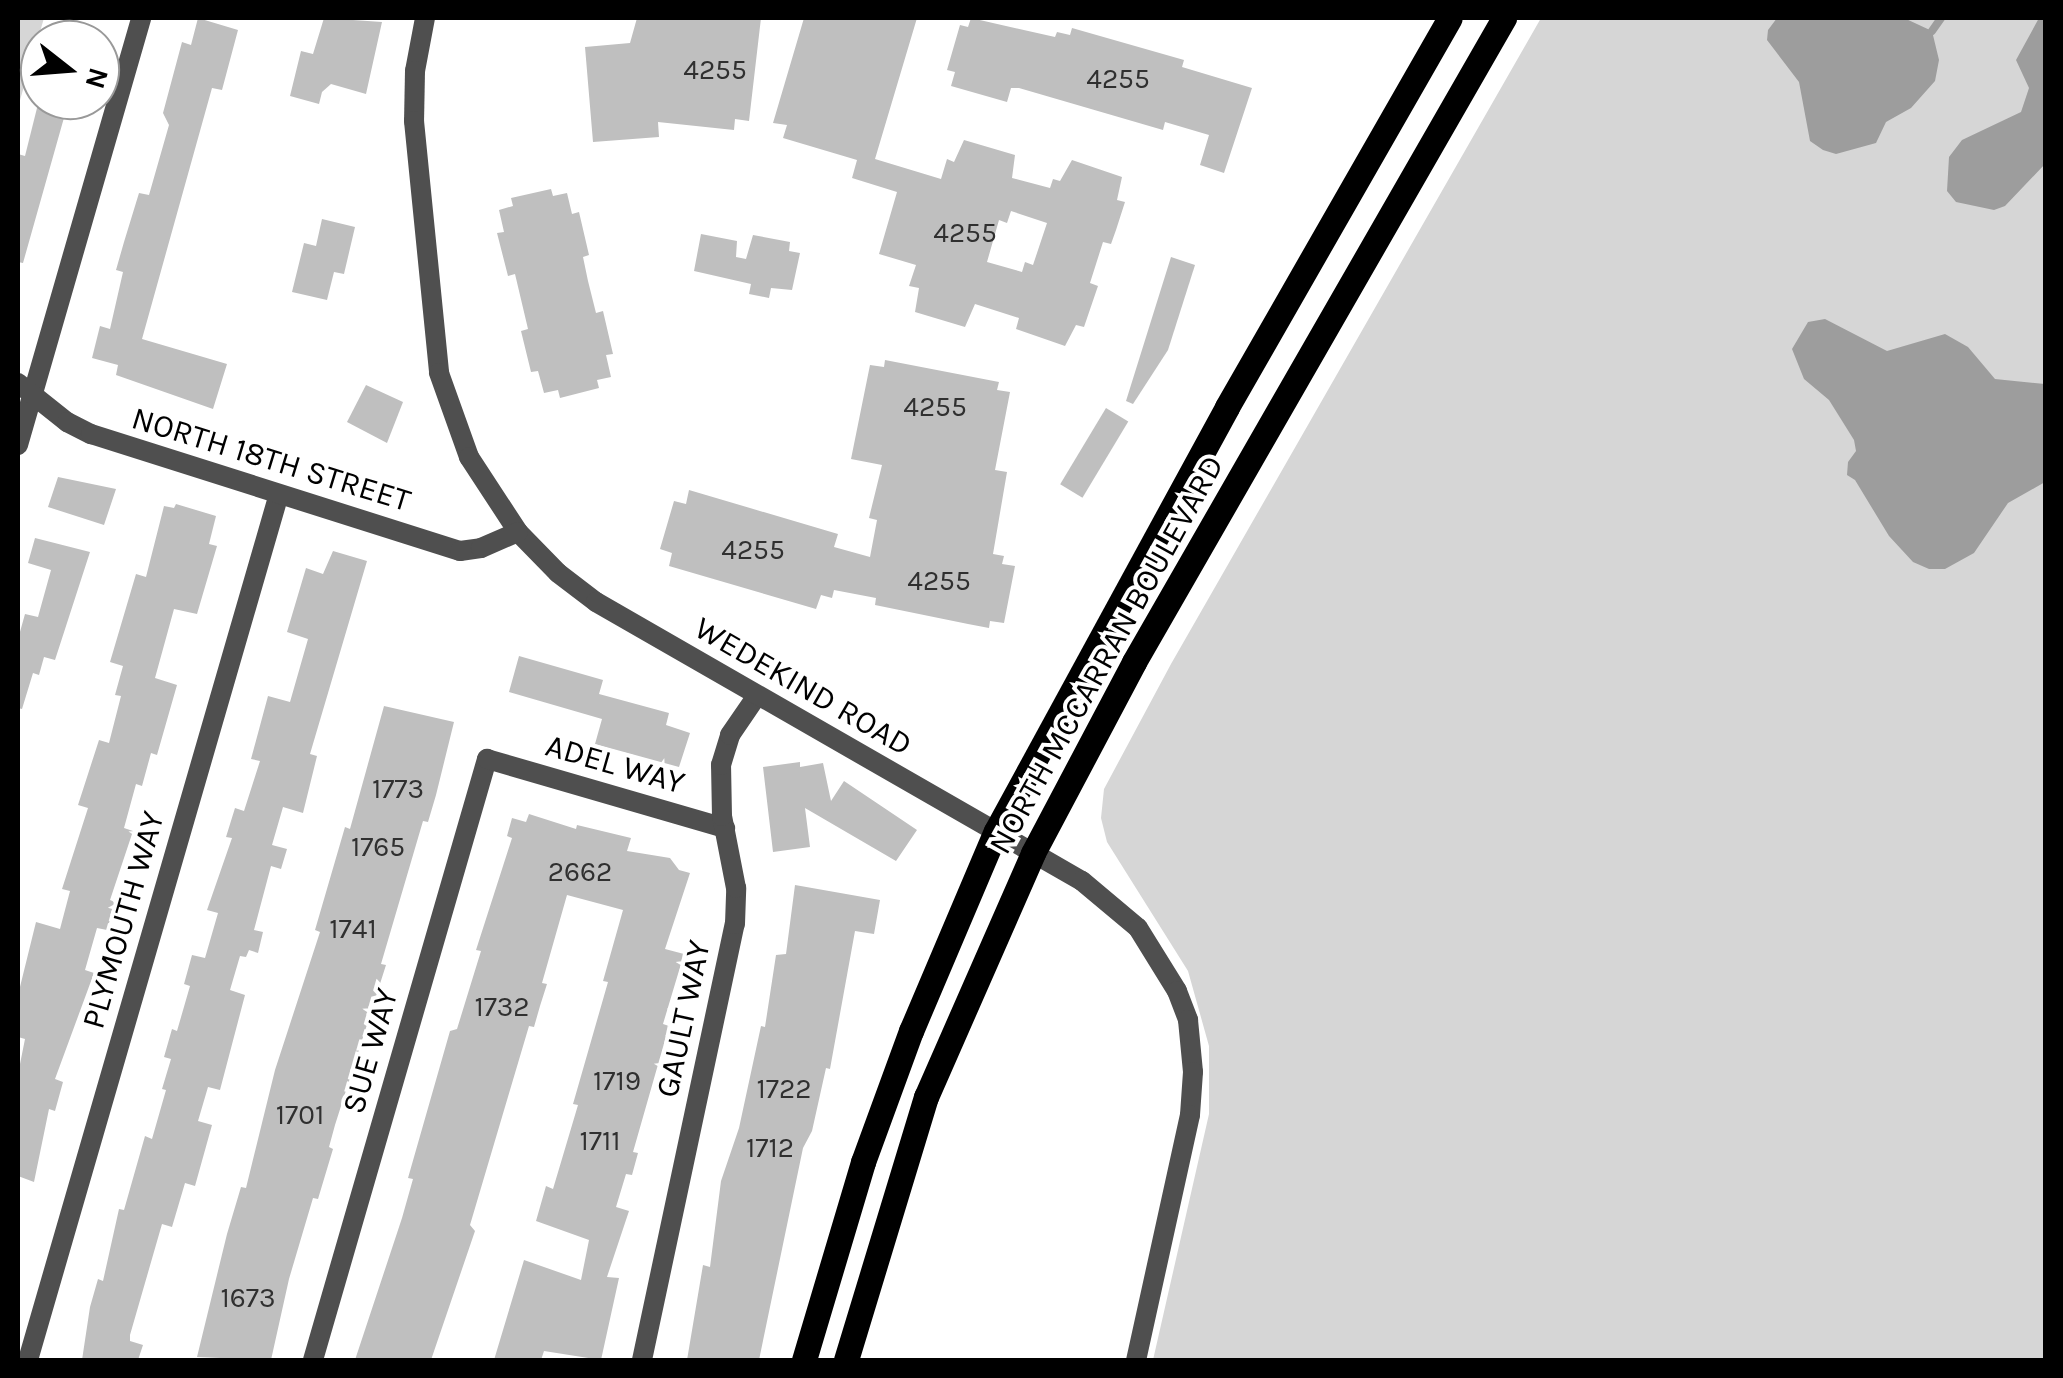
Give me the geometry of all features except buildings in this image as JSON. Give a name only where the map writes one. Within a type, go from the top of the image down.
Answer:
[{"type":"main road","name":"NORTH MCCARRAN BOULEVARD","points":[[804,1360],[863,1162],[912,1031],[996,832],[1227,407],[1450,18]]},
{"type":"main road","name":"NORTH MCCARRAN BOULEVARD","points":[[846,1360],[926,1097],[1033,853],[1134,662],[1504,18]]},
{"type":"street","points":[[18,446],[25,388],[141,18]]},
{"type":"street","name":"WEDEKIND ROAD","points":[[425,18],[416,72],[414,121],[439,374],[469,458],[518,532],[558,573],[596,602],[1094,889],[1138,928],[1176,990],[1188,1020],[1193,1072],[1190,1115],[1136,1360]]},
{"type":"street","name":"NORTH 18TH STREET","points":[[25,388],[67,422],[91,434],[278,497],[460,551],[481,548],[518,532]]},
{"type":"street","name":"PLYMOUTH WAY","points":[[28,1360],[278,497]]},
{"type":"street","name":"GAULT WAY","points":[[642,1360],[734,924],[736,888],[719,791],[720,765],[730,735],[756,697]]},
{"type":"street","name":"ADEL WAY","points":[[487,759],[726,828]]},
{"type":"street","name":"SUE WAY","points":[[313,1360],[487,759]]},
{"type":"shaded area","points":[[18,18],[44,18],[20,20],[18,107]]},
{"type":"shaded area","points":[[1541,18],[2045,18],[2045,1360],[1153,1360],[1209,1114],[1209,1046],[1188,971],[1107,842],[1101,818],[1104,789],[1171,664]]},
{"type":"shaded area","points":[[1777,18],[1904,18],[1932,31],[1939,60],[1935,81],[1911,108],[1886,122],[1876,143],[1836,154],[1823,150],[1810,141],[1799,82],[1767,40],[1768,30]]},
{"type":"shaded area","points":[[2039,18],[2046,18],[2045,164],[2005,206],[1994,210],[1956,202],[1947,191],[1949,157],[1962,140],[2021,112],[2029,88],[2016,60]]},
{"type":"shaded area","points":[[1825,319],[1887,351],[1945,334],[1968,347],[1995,379],[2045,384],[2045,482],[2008,503],[1974,553],[1945,569],[1929,569],[1913,562],[1889,536],[1855,480],[1847,475],[1848,462],[1856,451],[1854,440],[1829,400],[1804,379],[1792,349],[1808,322]]},
{"type":"waterway","points":[[1932,31],[1941,18]]}]
